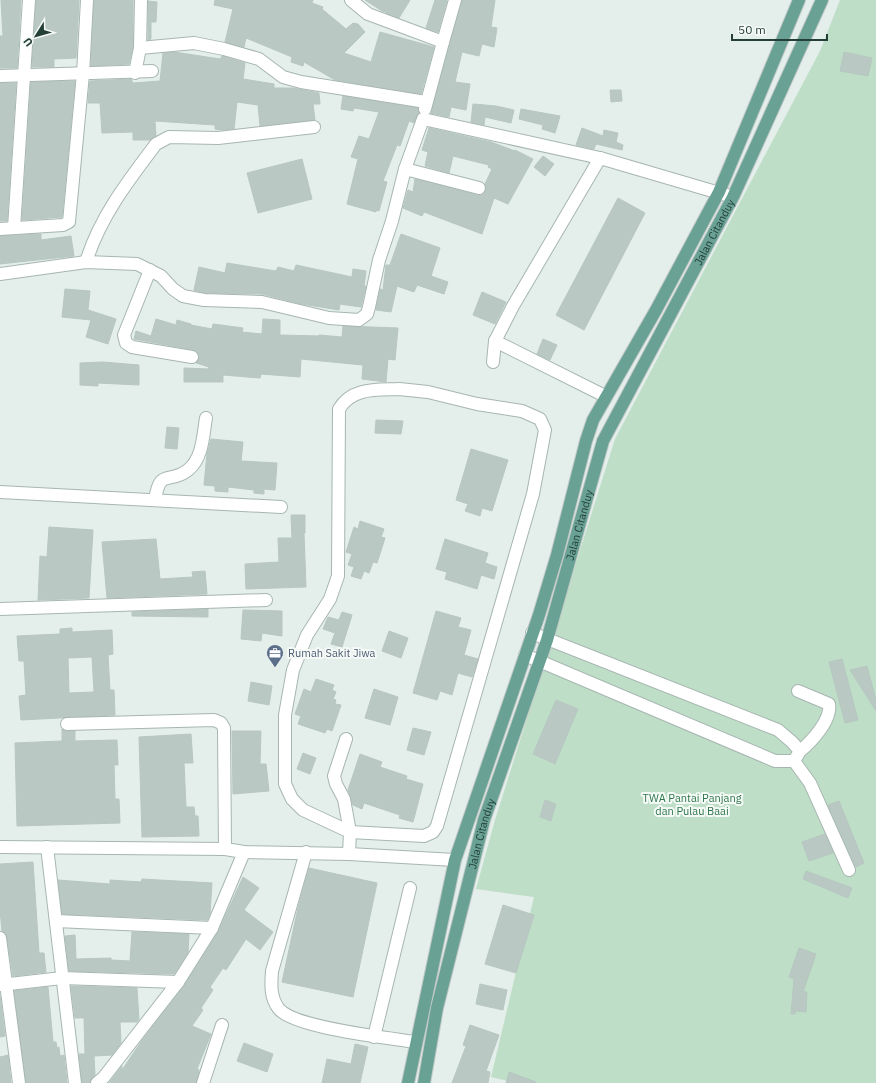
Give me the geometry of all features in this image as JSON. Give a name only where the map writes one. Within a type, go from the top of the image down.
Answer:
[{"type":"main road","name":"Jalan Citanduy","points":[[408,1083],[455,860],[525,655],[557,555],[586,441],[593,420],[605,396],[656,310],[718,192],[799,0]]},
{"type":"main road","name":"Jalan Citanduy","points":[[424,1083],[437,1008],[484,820],[546,640],[603,441],[733,197],[822,0]]},
{"type":"street","points":[[14,228],[30,0]]},
{"type":"street","points":[[0,229],[63,225],[69,222],[83,74],[86,0]]},
{"type":"street","points":[[135,73],[140,48],[141,0]]},
{"type":"street","points":[[351,0],[368,14],[442,42]]},
{"type":"street","points":[[0,274],[86,262],[137,264],[161,276],[173,289],[183,296],[204,300],[262,302],[329,318],[359,320],[367,314],[379,260],[392,221],[405,169],[423,119],[442,42],[455,0]]},
{"type":"street","points":[[140,48],[194,43],[224,49],[259,59],[283,77],[426,102]]},
{"type":"street","points":[[0,76],[135,73],[152,71]]},
{"type":"street","points":[[423,119],[600,158],[733,197]]},
{"type":"street","points":[[86,262],[92,240],[104,218],[156,144],[169,137],[218,138],[314,127]]},
{"type":"street","points":[[493,362],[495,341],[513,306],[600,158]]},
{"type":"street","points":[[405,169],[479,188]]},
{"type":"street","points":[[150,270],[124,336],[126,343],[132,347],[192,357]]},
{"type":"street","points":[[495,341],[605,396]]},
{"type":"street","points":[[399,389],[428,392],[477,404],[522,411],[540,419],[545,430],[533,494],[499,604],[437,826],[433,832],[424,836],[350,832],[303,810],[292,799],[285,784],[285,715],[292,670],[307,635],[330,599],[338,576],[340,409],[344,402],[357,392],[399,389]]},
{"type":"street","points":[[155,500],[157,485],[160,481],[188,470],[194,462],[200,452],[206,418]]},
{"type":"street","points":[[0,492],[281,506]]},
{"type":"street","points":[[0,609],[266,600]]},
{"type":"street","points":[[532,633],[546,640],[778,730],[789,739],[849,870]]},
{"type":"street","points":[[525,655],[775,761],[797,756],[816,737],[830,710],[829,704],[798,691]]},
{"type":"street","points":[[67,724],[214,720],[221,723],[224,728],[225,849]]},
{"type":"street","points":[[346,739],[334,776],[336,784],[343,794],[350,832],[349,854]]},
{"type":"street","points":[[0,847],[225,849],[244,852],[306,852],[455,860]]},
{"type":"street","points":[[47,847],[75,1083]]},
{"type":"street","points":[[97,1083],[178,982],[212,928],[244,852]]},
{"type":"street","points":[[306,852],[272,971],[271,988],[274,1001],[280,1010],[293,1019],[374,1037],[416,1042]]},
{"type":"street","points":[[374,1037],[410,888]]},
{"type":"street","points":[[56,921],[212,928]]},
{"type":"street","points":[[0,938],[3,985],[19,1083]]},
{"type":"street","points":[[3,985],[62,978],[178,982]]},
{"type":"street","points":[[203,1083],[222,1025]]},
{"type":"green space","name":"TWA Pantai Panjang dan Pulau Baai","points":[[840,0],[876,0],[876,1083],[517,1083],[491,1077],[534,897],[476,889],[495,820],[615,439],[820,51]]},
{"type":"building","points":[[1,0],[21,0],[17,68],[0,68],[0,36],[3,36]]},
{"type":"building","points":[[36,0],[79,0],[76,58],[54,59],[54,67],[32,67]]},
{"type":"building","points":[[94,0],[133,0],[133,47],[129,64],[91,66]]},
{"type":"building","points":[[215,0],[313,0],[312,3],[323,7],[322,9],[346,29],[353,23],[358,24],[365,32],[344,53],[371,62],[380,32],[434,47],[421,94],[335,80],[304,62],[303,66],[291,62],[292,57],[246,38],[244,47],[225,42],[233,9],[214,5]]},
{"type":"building","points":[[365,0],[410,0],[399,18],[386,13],[386,10],[385,12],[382,11]]},
{"type":"building","points":[[435,0],[447,0],[438,32],[426,28]]},
{"type":"building","points":[[462,0],[495,0],[491,27],[497,28],[494,47],[482,44],[479,56],[462,52],[455,82],[470,84],[466,110],[451,107],[449,117],[431,113]]},
{"type":"building","points":[[148,1],[157,2],[156,22],[151,22],[151,39],[148,40]]},
{"type":"building","points":[[174,52],[220,59],[222,56],[245,63],[243,79],[274,84],[274,88],[293,88],[319,93],[320,104],[313,104],[315,120],[260,126],[258,105],[237,102],[234,129],[221,130],[215,129],[215,125],[155,121],[156,136],[150,140],[133,140],[133,132],[102,133],[100,103],[88,103],[90,81],[131,79],[133,83],[160,81],[163,53]]},
{"type":"building","points":[[844,52],[872,58],[868,76],[840,71]]},
{"type":"building","points":[[75,81],[62,217],[22,220],[31,82]]},
{"type":"building","points":[[0,83],[16,83],[7,221],[0,221]]},
{"type":"building","points":[[610,90],[621,90],[622,101],[611,102]]},
{"type":"building","points":[[343,96],[418,108],[419,113],[414,123],[409,121],[400,146],[397,145],[383,181],[387,182],[379,211],[376,210],[376,212],[347,204],[358,159],[351,157],[359,136],[369,139],[379,112],[354,108],[353,111],[341,109]]},
{"type":"building","points":[[473,104],[496,106],[514,110],[511,123],[485,117],[484,125],[471,122]]},
{"type":"building","points":[[521,109],[560,116],[555,133],[542,129],[543,125],[519,119]]},
{"type":"building","points":[[429,128],[491,142],[515,150],[533,159],[508,204],[494,198],[482,234],[424,212],[422,216],[403,208],[408,190],[413,192],[415,179],[477,195],[481,195],[486,190],[485,184],[492,169],[488,167],[489,165],[453,156],[449,173],[425,166],[428,152],[422,150]]},
{"type":"building","points":[[582,128],[603,136],[604,130],[618,133],[616,142],[623,145],[622,150],[596,144],[594,149],[576,145]]},
{"type":"building","points":[[543,156],[554,164],[545,176],[534,167]]},
{"type":"building","points":[[302,159],[312,199],[258,213],[247,173]]},
{"type":"building","points":[[618,198],[645,213],[584,330],[556,315]]},
{"type":"building","points":[[41,234],[41,240],[71,236],[74,256],[0,264],[0,236]]},
{"type":"building","points":[[401,234],[440,248],[431,276],[448,282],[444,294],[417,285],[414,292],[397,286],[391,312],[376,310],[380,289],[383,290],[386,265],[390,265]]},
{"type":"building","points":[[227,263],[276,271],[278,267],[294,271],[296,265],[352,277],[353,269],[366,271],[364,286],[366,286],[361,307],[340,304],[339,310],[302,304],[262,294],[205,293],[194,290],[199,267],[225,273]]},
{"type":"building","points":[[65,289],[90,291],[88,310],[116,319],[108,344],[86,337],[91,320],[62,317]]},
{"type":"building","points":[[482,292],[506,302],[495,324],[473,315]]},
{"type":"building","points":[[156,319],[176,325],[177,320],[191,325],[212,329],[213,324],[243,328],[242,332],[262,334],[263,319],[280,320],[280,335],[319,335],[342,337],[343,326],[398,328],[395,360],[388,359],[386,382],[362,379],[363,365],[301,359],[300,377],[261,374],[260,378],[223,375],[223,382],[184,382],[184,368],[208,369],[209,367],[196,363],[199,355],[194,350],[134,339],[136,331],[151,336]]},
{"type":"building","points":[[543,339],[557,345],[550,360],[537,354]]},
{"type":"building","points":[[103,362],[139,365],[139,385],[98,383],[98,386],[80,385],[80,363]]},
{"type":"building","points":[[376,420],[403,421],[401,434],[375,433]]},
{"type":"building","points":[[167,427],[179,428],[177,449],[165,448]]},
{"type":"building","points":[[211,439],[243,442],[241,461],[277,463],[275,490],[264,489],[264,494],[254,493],[254,490],[228,487],[228,492],[215,491],[215,486],[204,485],[207,454]]},
{"type":"building","points":[[471,449],[508,460],[492,511],[482,508],[480,516],[465,511],[468,504],[456,500]]},
{"type":"building","points":[[291,515],[305,515],[304,533],[306,587],[246,589],[245,564],[279,562],[278,538],[292,538]]},
{"type":"building","points":[[360,521],[384,529],[381,537],[385,538],[377,563],[373,562],[369,573],[364,571],[361,579],[351,576],[354,567],[348,565],[352,554],[346,552],[354,527],[358,529]]},
{"type":"building","points":[[49,527],[93,530],[89,598],[38,600],[40,556],[47,557]]},
{"type":"building","points":[[156,539],[160,579],[193,577],[192,572],[205,571],[207,594],[107,598],[102,542]]},
{"type":"building","points":[[445,539],[488,553],[485,563],[497,567],[494,579],[481,575],[477,589],[445,579],[447,572],[436,569]]},
{"type":"building","points":[[208,609],[208,617],[132,616],[132,612]]},
{"type":"building","points":[[243,610],[282,611],[282,636],[262,633],[261,641],[241,639]]},
{"type":"building","points":[[436,611],[461,618],[458,627],[471,630],[464,655],[478,659],[472,677],[458,673],[452,695],[440,691],[437,700],[413,693]]},
{"type":"building","points":[[342,612],[352,615],[342,647],[331,644],[335,633],[323,629],[328,617],[339,620]]},
{"type":"building","points":[[72,628],[72,632],[112,630],[113,654],[108,655],[110,690],[114,690],[115,715],[21,720],[19,696],[26,695],[24,661],[19,661],[17,636],[60,634],[60,629]],"holes":[[[92,657],[94,692],[69,693],[68,658]]]},
{"type":"building","points":[[389,631],[408,638],[401,658],[382,651]]},
{"type":"building","points":[[842,659],[858,720],[845,723],[829,662]]},
{"type":"building","points":[[867,666],[876,700],[876,711],[850,670]]},
{"type":"building","points":[[316,679],[334,685],[332,690],[336,692],[333,699],[336,700],[335,704],[341,705],[332,731],[327,729],[325,733],[298,724],[301,716],[295,714],[304,689],[311,692]]},
{"type":"building","points":[[251,682],[272,686],[269,705],[248,701]]},
{"type":"building","points":[[374,689],[398,697],[390,725],[365,718]]},
{"type":"building","points":[[556,700],[578,709],[555,764],[533,754]]},
{"type":"building","points":[[413,728],[431,732],[424,755],[407,750]]},
{"type":"building","points":[[62,729],[75,731],[75,741],[117,740],[118,765],[114,765],[115,799],[119,799],[120,823],[17,826],[15,743],[62,741]]},
{"type":"building","points":[[232,731],[261,731],[260,764],[266,764],[269,791],[233,794]]},
{"type":"building","points":[[191,734],[193,763],[184,763],[186,807],[194,807],[195,816],[198,816],[199,836],[142,837],[139,737]]},
{"type":"building","points":[[303,753],[316,758],[310,774],[297,769]]},
{"type":"building","points":[[360,754],[382,762],[380,767],[407,776],[406,779],[423,784],[413,822],[399,818],[400,815],[364,803],[362,809],[353,805],[348,790]]},
{"type":"building","points":[[545,800],[556,804],[551,821],[540,817]]},
{"type":"building","points":[[839,801],[864,863],[856,867],[828,805]]},
{"type":"building","points":[[825,834],[833,853],[809,861],[802,842]]},
{"type":"building","points":[[33,862],[39,953],[44,953],[46,972],[13,976],[7,937],[2,931],[0,910],[0,864]]},
{"type":"building","points":[[309,868],[377,883],[353,997],[282,982],[298,908]]},
{"type":"building","points":[[806,871],[852,888],[848,898],[803,879]]},
{"type":"building","points":[[243,877],[259,888],[244,910],[273,932],[260,950],[246,939],[226,970],[223,968],[210,987],[213,990],[201,1008],[203,1010],[192,1026],[211,1034],[197,1069],[199,1070],[196,1083],[109,1083],[122,1066],[122,1070],[143,1039],[184,986],[218,932]]},
{"type":"building","points":[[142,879],[212,883],[210,914],[207,920],[62,914],[58,880],[110,884],[110,880],[141,882]]},
{"type":"building","points":[[503,905],[534,915],[516,973],[485,964]]},
{"type":"building","points":[[132,932],[189,934],[188,953],[174,974],[69,971],[65,936],[75,935],[76,959],[111,958],[111,960],[130,961]]},
{"type":"building","points":[[799,948],[816,954],[803,992],[807,992],[806,1012],[796,1011],[795,1014],[791,1014],[794,979],[789,977]]},
{"type":"building","points":[[480,984],[507,990],[503,1010],[476,1004]]},
{"type":"building","points":[[71,986],[137,988],[139,1019],[137,1022],[120,1022],[121,1043],[112,1055],[94,1056],[95,1075],[90,1083],[82,1083],[79,1054],[85,1054],[84,1018],[75,1018]]},
{"type":"building","points":[[48,987],[53,1042],[56,1042],[57,1048],[59,1047],[60,1056],[64,1055],[67,1083],[26,1083],[14,991]]},
{"type":"building","points":[[0,996],[5,1036],[0,1037]]},
{"type":"building","points":[[470,1025],[499,1035],[486,1071],[490,1072],[488,1083],[452,1083],[466,1046],[463,1045]]},
{"type":"building","points":[[244,1043],[273,1054],[267,1072],[237,1061]]},
{"type":"building","points":[[355,1044],[368,1047],[360,1083],[322,1083],[327,1059],[351,1064]]},
{"type":"building","points":[[8,1055],[11,1083],[0,1083],[0,1057]]},
{"type":"building","points":[[509,1072],[536,1082],[536,1083],[506,1083]]},
{"type":"place","name":"Rumah Sakit Jiwa","points":[[275,668]]}]
